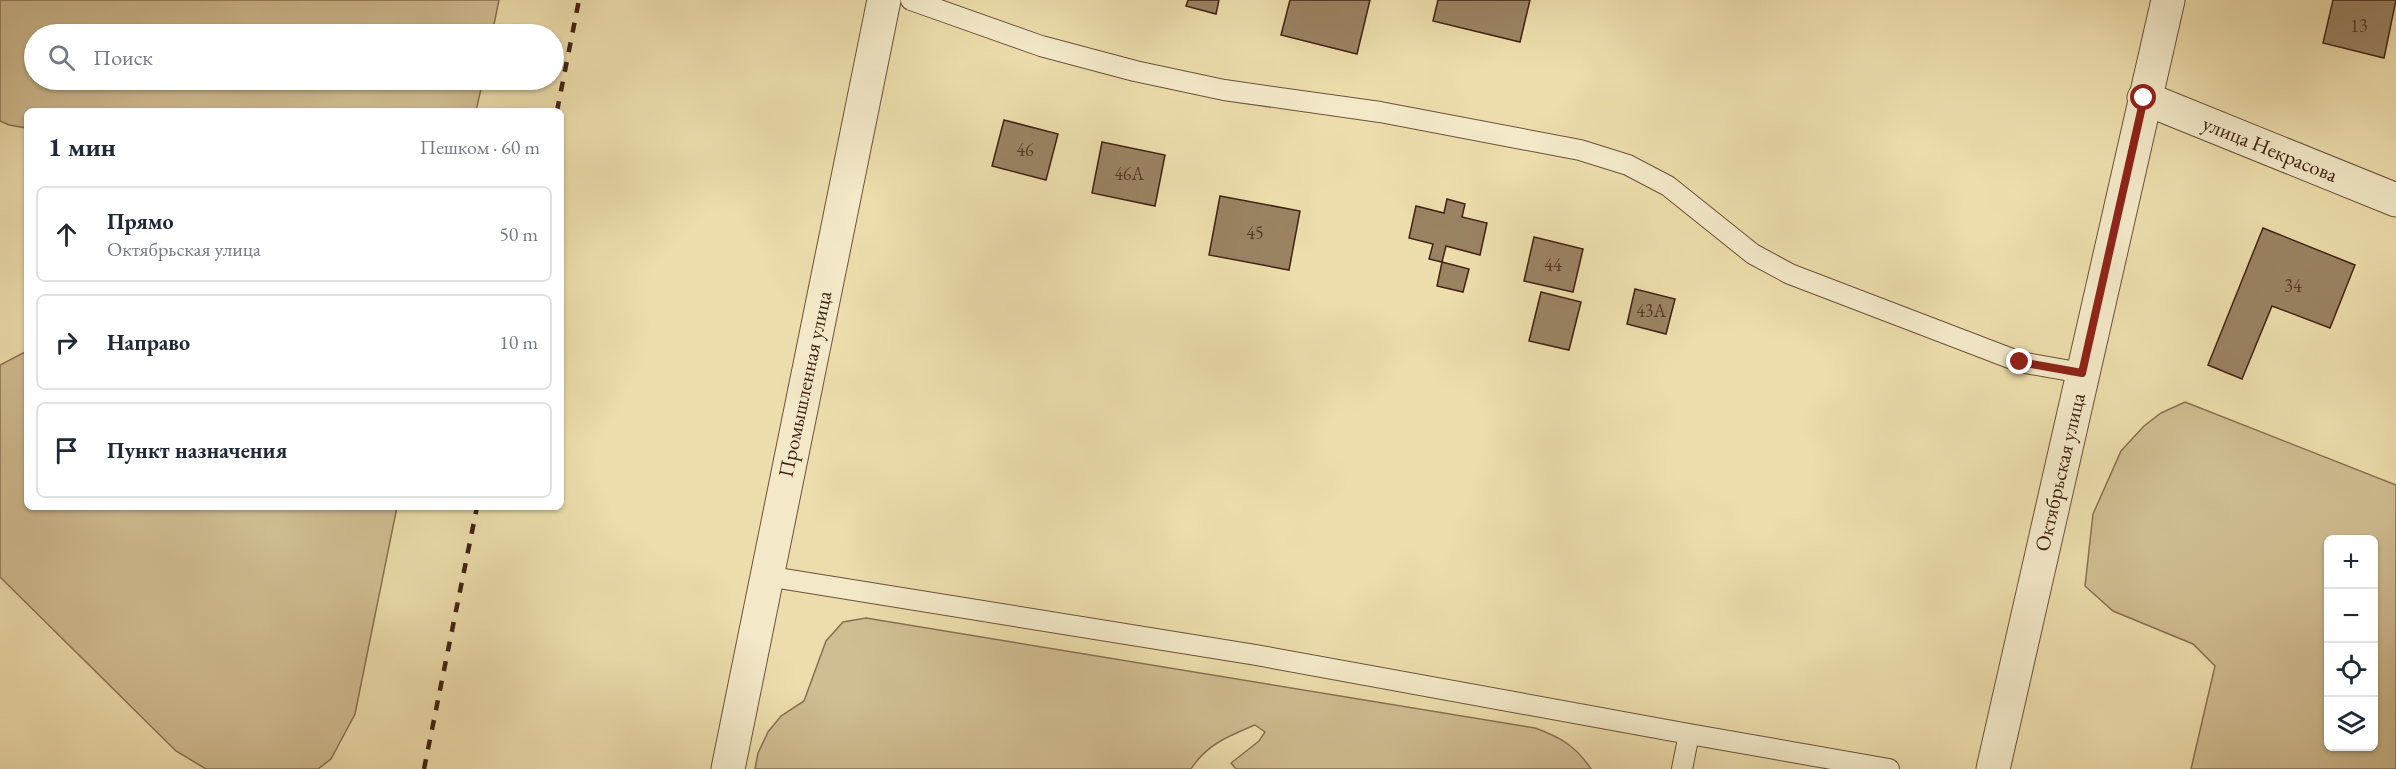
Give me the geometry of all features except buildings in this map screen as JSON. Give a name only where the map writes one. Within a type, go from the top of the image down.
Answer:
[{"type":"street","name":"Промышленная улица","points":[[728,769],[884,0]]},
{"type":"street","name":"Октябрьская улица","points":[[1993,769],[2168,0]]},
{"type":"street","name":"улица Некрасова","points":[[2144,98],[2396,200]]},
{"type":"lane","points":[[911,0],[1041,46],[1135,71],[1224,90],[1380,112],[1580,150],[1628,165],[1668,186],[1753,254],[1790,274],[2020,362],[2082,373]]},
{"type":"lane","points":[[766,576],[1256,655],[1889,769]]},
{"type":"lane","points":[[1682,769],[1689,734]]},
{"type":"shaded area","points":[[0,0],[499,0],[494,24],[24,24],[24,90],[481,90],[477,108],[24,108],[24,128],[0,121]]},
{"type":"shaded area","points":[[24,353],[24,510],[396,510],[355,714],[331,759],[318,769],[206,769],[176,751],[0,577],[0,365]]},
{"type":"shaded area","points":[[2185,402],[2396,485],[2396,769],[2191,769],[2215,666],[2193,644],[2113,611],[2085,586],[2093,514],[2121,451],[2144,426],[2161,413]]},
{"type":"shaded area","points":[[866,618],[1535,728],[1567,743],[1591,769],[1236,769],[1231,763],[1259,741],[1265,732],[1255,725],[1211,747],[1191,769],[755,769],[758,753],[768,732],[781,716],[804,701],[826,641],[843,622]]},
{"type":"railway","points":[[564,76],[579,0]]},
{"type":"railway","points":[[558,108],[561,90]]},
{"type":"railway","points":[[424,769],[476,510]]},
{"type":"route","points":[[2020,362],[2082,373],[2144,98]]}]
